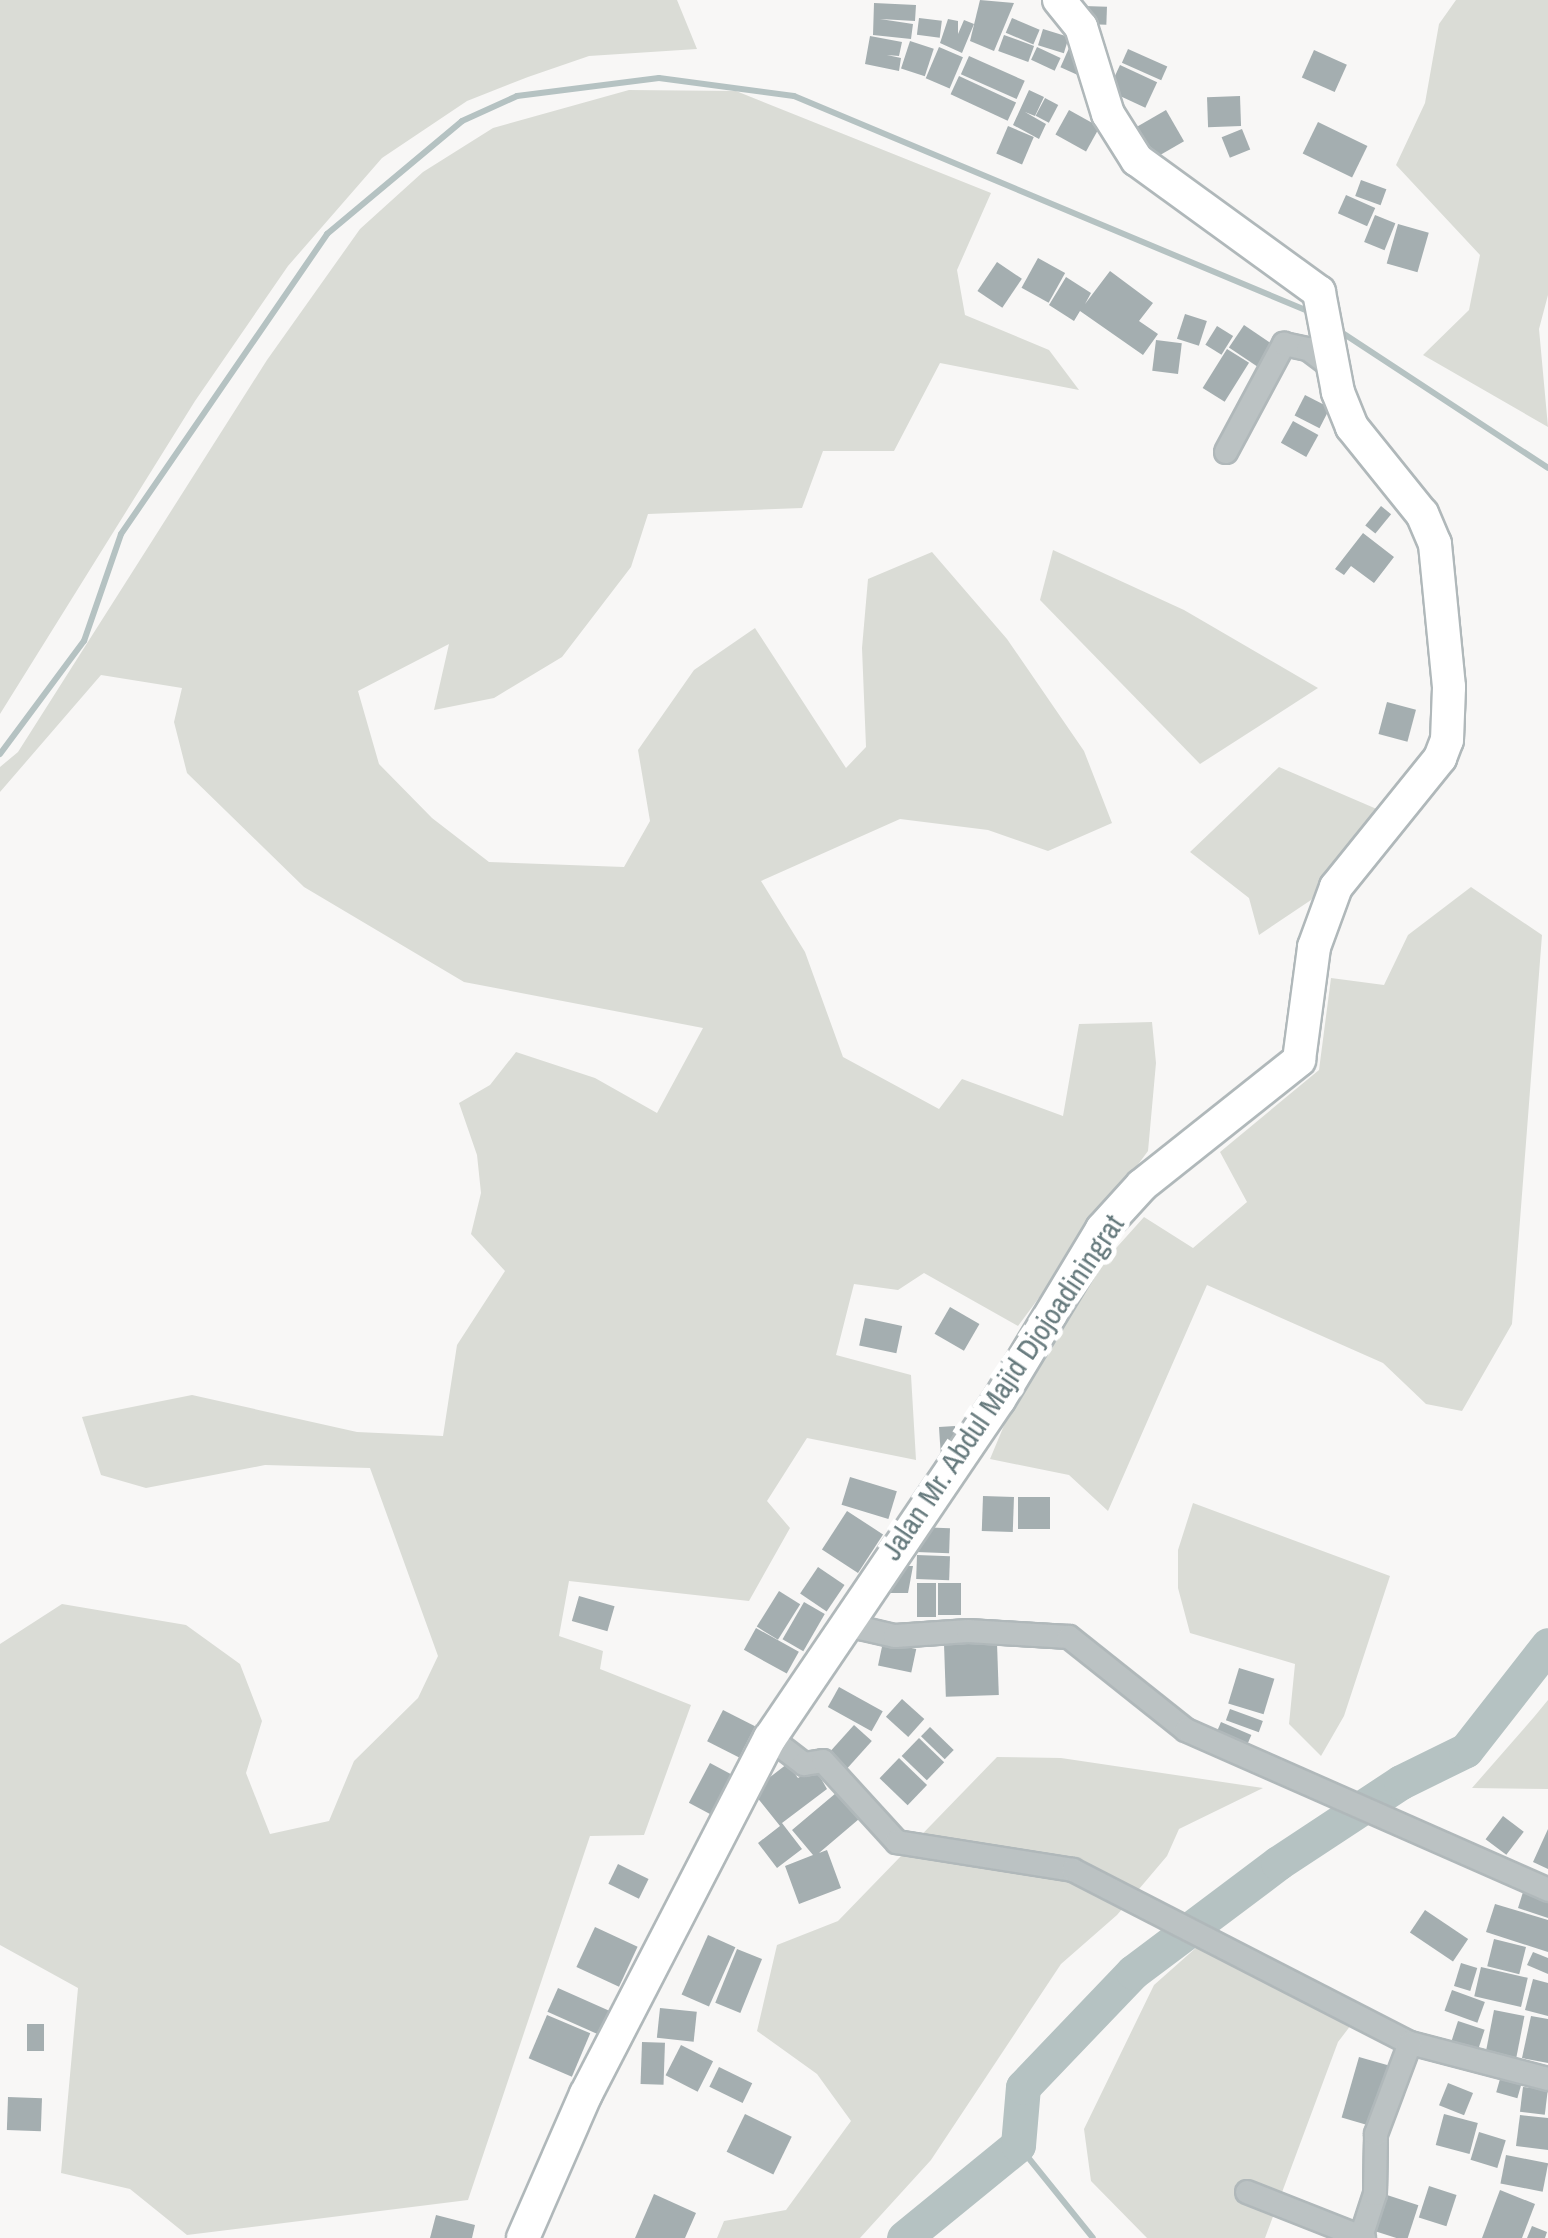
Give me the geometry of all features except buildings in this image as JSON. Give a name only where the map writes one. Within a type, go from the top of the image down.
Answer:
[{"type":"street","name":"Jalan Mr. Abdul Majid Djojoadiningrat","points":[[523,2238],[586,2094],[770,1738],[998,1400],[1102,1228],[1142,1184],[1299,1060],[1314,947],[1336,887],[1430,770],[1446,740],[1450,702],[1435,544],[1422,514],[1352,427],[1330,360],[1319,292],[1137,160],[1108,114],[1081,27],[1058,0]]},
{"type":"street","points":[[1226,452],[1284,344],[1330,360]]},
{"type":"street","points":[[848,1618],[860,1628],[895,1636],[968,1631],[1069,1637],[1173,1724],[1429,1843],[1548,1890]]},
{"type":"street","points":[[770,1738],[804,1764],[824,1760],[897,1842],[1073,1870],[1226,1945],[1410,2044],[1548,2079]]},
{"type":"street","points":[[1247,2192],[1363,2237],[1375,2194],[1376,2134],[1410,2044]]},
{"type":"shaded area","points":[[0,0],[677,0],[697,49],[589,56],[528,77],[467,101],[382,158],[288,266],[195,401],[0,714]]},
{"type":"shaded area","points":[[1456,0],[1548,0],[1548,295],[1539,329],[1548,427],[1423,355],[1469,310],[1480,255],[1396,165],[1425,103],[1439,24]]},
{"type":"shaded area","points":[[629,90],[736,91],[991,193],[957,270],[965,315],[1049,350],[1079,390],[940,363],[894,451],[823,451],[802,508],[648,514],[631,567],[562,657],[494,698],[434,710],[449,644],[358,691],[379,764],[432,818],[489,862],[624,867],[650,821],[638,750],[694,670],[755,628],[846,768],[866,747],[862,648],[868,579],[932,552],[1007,639],[1084,751],[1112,823],[1048,851],[988,830],[900,819],[761,881],[805,952],[843,1057],[939,1109],[962,1079],[1063,1116],[1079,1024],[1152,1022],[1156,1063],[1148,1151],[1018,1326],[924,1273],[898,1290],[854,1284],[836,1355],[911,1375],[916,1460],[807,1438],[767,1501],[790,1528],[749,1601],[569,1581],[559,1636],[603,1651],[600,1669],[691,1705],[644,1835],[590,1836],[468,2200],[187,2235],[130,2189],[61,2173],[78,1988],[0,1945],[0,1644],[62,1604],[186,1625],[240,1664],[262,1721],[246,1773],[270,1834],[329,1821],[354,1761],[418,1698],[438,1656],[370,1468],[265,1465],[146,1488],[101,1475],[82,1417],[192,1395],[357,1432],[443,1436],[457,1345],[505,1271],[471,1234],[481,1193],[477,1155],[459,1103],[490,1085],[516,1052],[595,1078],[657,1113],[703,1028],[464,982],[304,887],[187,773],[174,722],[182,688],[101,675],[0,792],[0,767],[18,752],[267,360],[360,229],[423,172],[493,128]]},
{"type":"shaded area","points":[[1053,550],[1184,610],[1318,688],[1200,764],[1040,600]]},
{"type":"shaded area","points":[[1279,767],[1379,810],[1311,900],[1259,935],[1249,898],[1190,852]]},
{"type":"shaded area","points":[[1471,887],[1542,935],[1512,1324],[1462,1411],[1426,1404],[1383,1363],[1207,1285],[1108,1511],[1069,1475],[990,1459],[1013,1404],[1100,1266],[1144,1217],[1193,1248],[1247,1202],[1220,1152],[1319,1070],[1331,978],[1384,985],[1408,935]]},
{"type":"shaded area","points":[[1193,1503],[1390,1576],[1344,1716],[1321,1756],[1289,1724],[1295,1664],[1190,1633],[1178,1588],[1178,1550]]},
{"type":"shaded area","points":[[1548,1700],[1548,1789],[1472,1788],[1534,1717]]},
{"type":"shaded area","points":[[997,1757],[1061,1758],[1263,1788],[1179,1829],[1167,1856],[1117,1915],[1061,1964],[931,2160],[860,2238],[717,2238],[724,2221],[786,2210],[851,2121],[817,2074],[757,2031],[777,1945],[838,1921]]},
{"type":"shaded area","points":[[1198,1946],[1351,2025],[1338,2042],[1265,2238],[1147,2238],[1091,2181],[1084,2129],[1154,1985]]},
{"type":"waterway","points":[[0,754],[84,641],[121,534],[327,234],[462,121],[517,96],[659,78],[794,96],[1310,312]]},
{"type":"waterway","points":[[1338,330],[1548,468]]},
{"type":"waterway","points":[[904,2238],[1018,2145],[1023,2087],[1133,1972],[1278,1863],[1401,1782],[1466,1750],[1548,1645]]},
{"type":"waterway","points":[[1018,2145],[1093,2238]]}]
